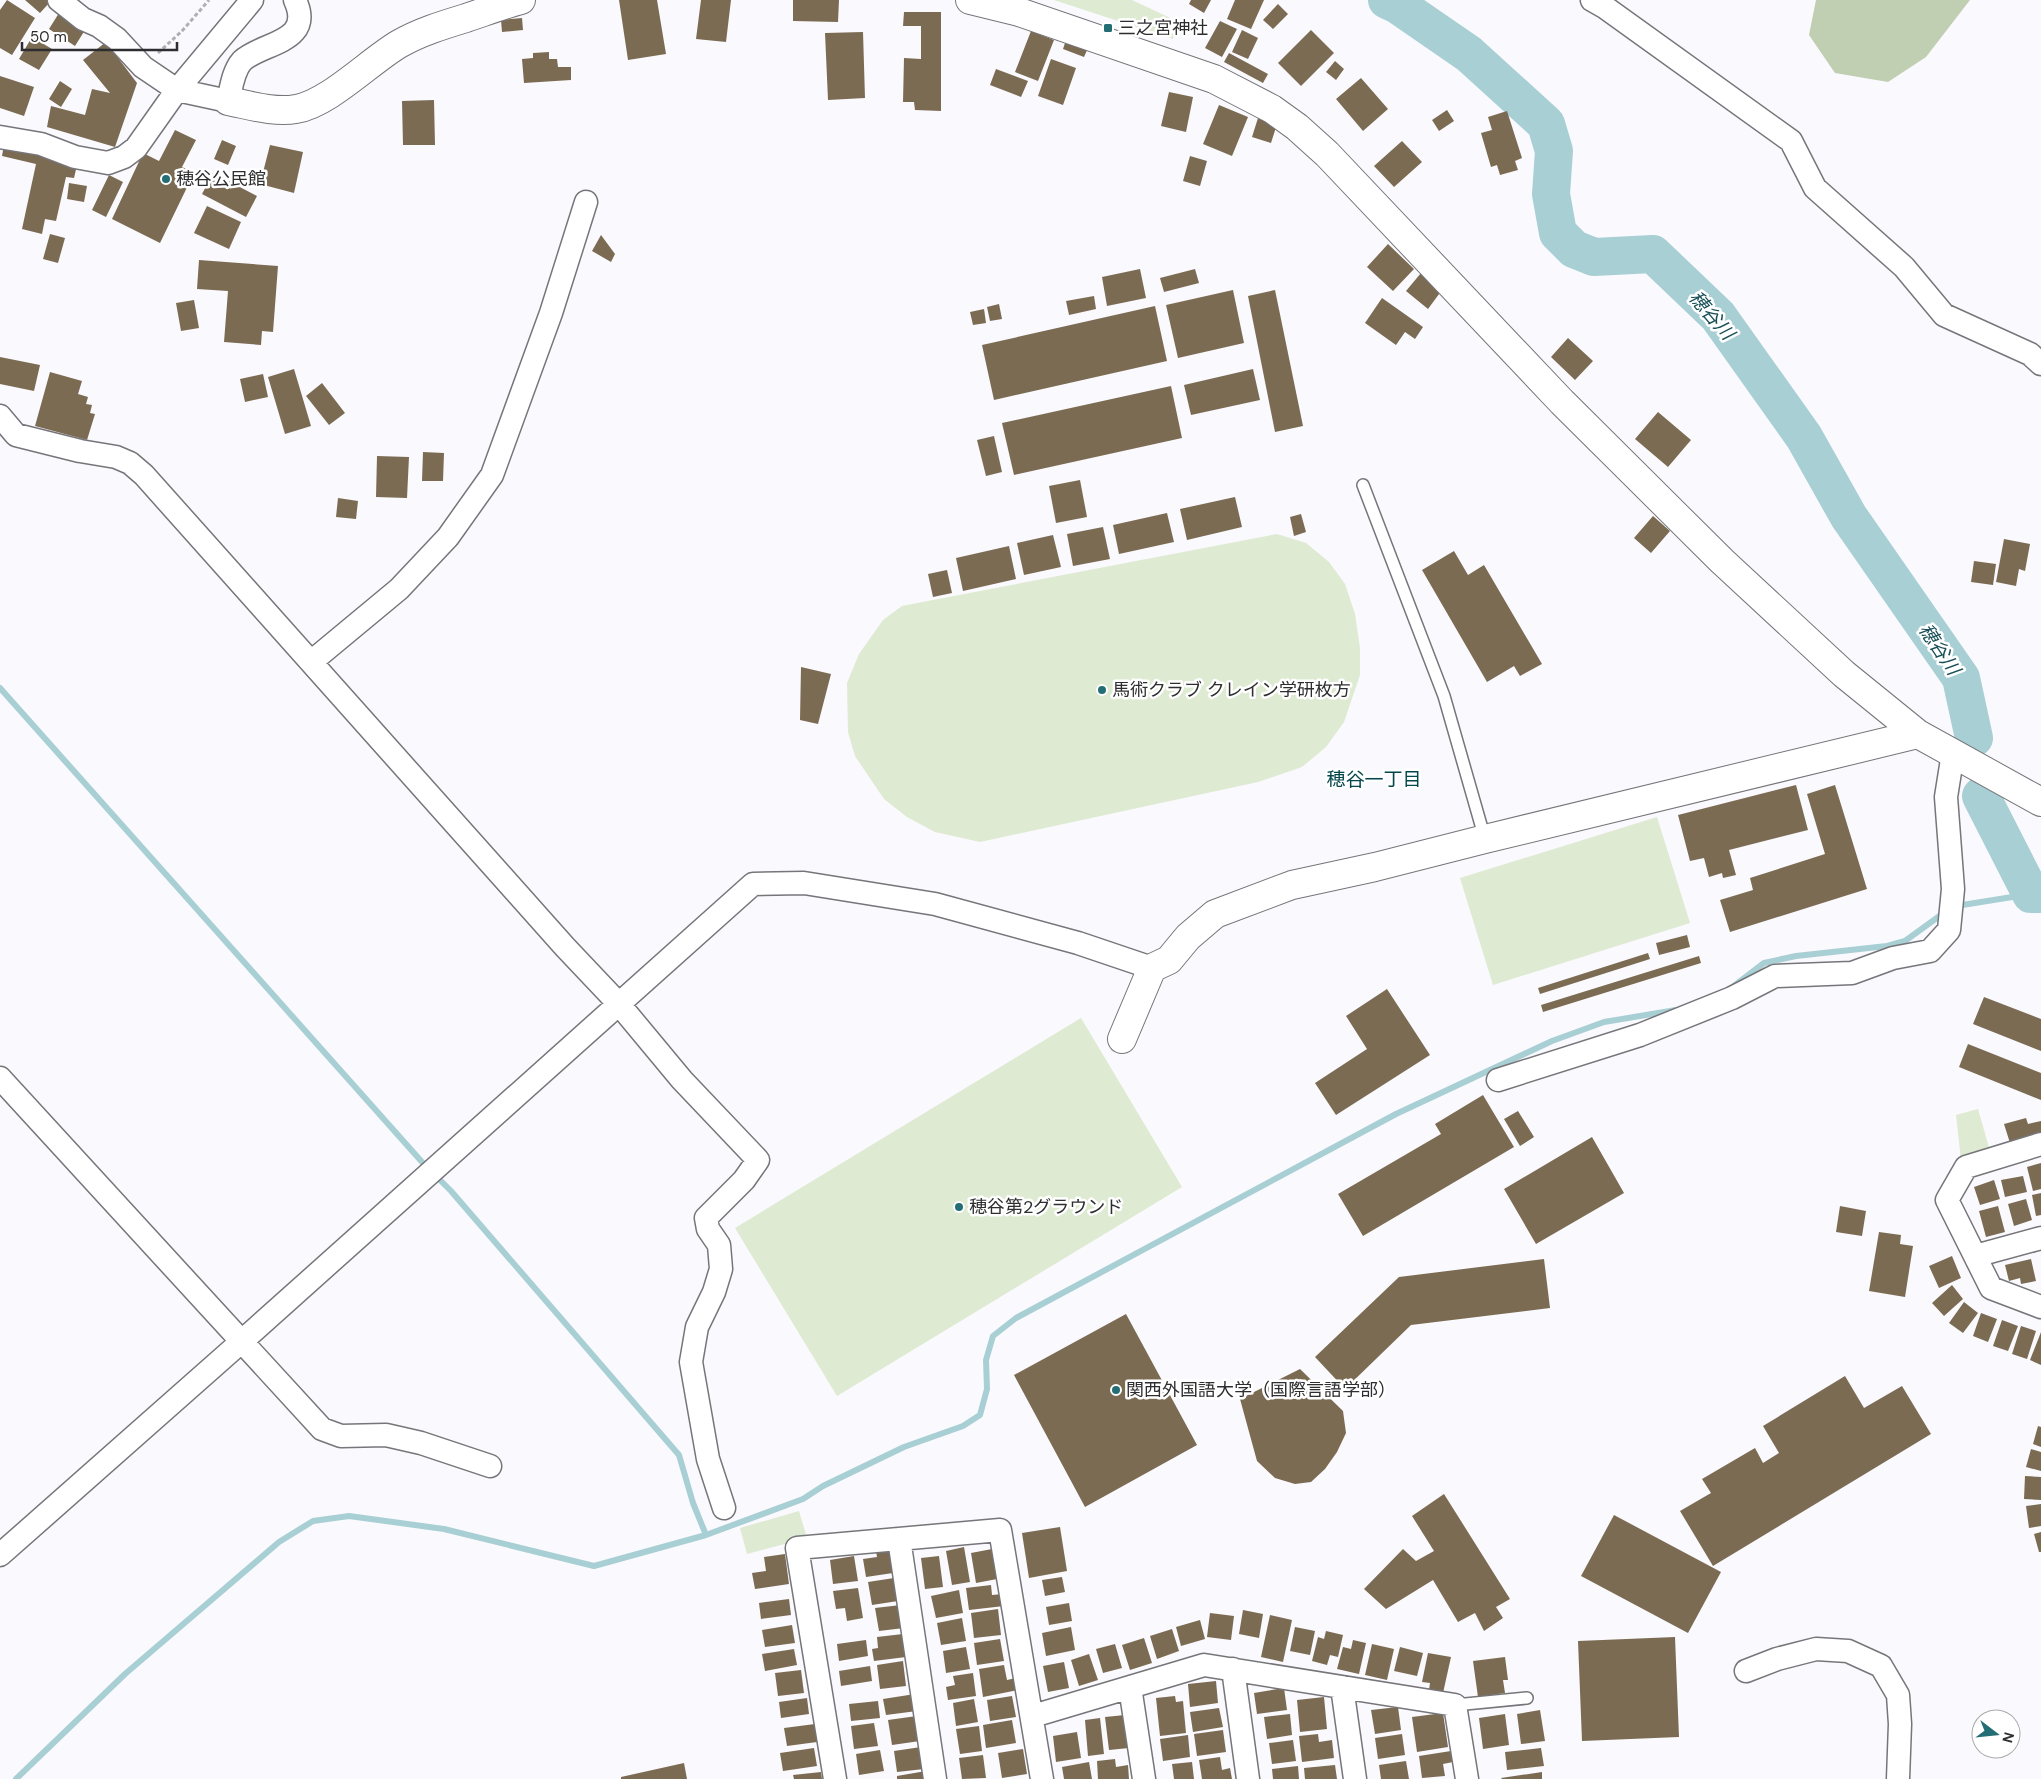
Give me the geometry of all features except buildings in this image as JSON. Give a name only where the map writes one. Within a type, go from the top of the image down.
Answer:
[{"type":"street","points":[[59,0],[83,19],[99,26],[117,38],[143,67],[177,90],[277,110],[297,109],[322,98],[377,58],[424,31],[521,0]]},
{"type":"street","points":[[0,137],[41,144],[75,157],[108,163],[124,157],[136,148],[177,90],[252,0]]},
{"type":"street","points":[[228,101],[234,75],[241,62],[250,55],[288,37],[296,27],[299,8],[295,0]]},
{"type":"street","points":[[970,0],[1021,6],[1214,79],[1272,109],[1297,127],[1327,154],[1562,402],[1722,561],[1844,674],[1918,734],[2041,802]]},
{"type":"street","points":[[1602,3],[1791,141],[1815,188],[1904,267],[1944,315],[2030,354],[2041,364]]},
{"type":"street","points":[[311,662],[399,589],[448,537],[492,475],[551,313],[586,202]]},
{"type":"street","points":[[0,416],[16,435],[80,451],[116,457],[130,463],[144,475],[565,947],[618,1003],[682,1080],[758,1160],[744,1180],[706,1218],[708,1229],[719,1245],[721,1269],[714,1292],[697,1327],[692,1362],[708,1459],[724,1508]]},
{"type":"street","points":[[1122,1039],[1152,968],[1169,960],[1188,938],[1215,914],[1292,885],[1375,867],[1485,838],[1918,734]]},
{"type":"street","points":[[1498,1080],[1640,1035],[1732,998],[1775,976],[1852,973],[1893,958],[1930,951],[1949,930],[1953,889],[1946,797],[1953,754]]},
{"type":"street","points":[[0,1555],[241,1342],[752,884],[804,883],[935,904],[1078,943],[1152,968]]},
{"type":"street","points":[[0,1078],[322,1429],[341,1436],[386,1436],[421,1443],[490,1466]]},
{"type":"street","points":[[2041,1144],[1966,1167],[1947,1200],[1991,1288],[2041,1307]]},
{"type":"street","points":[[1975,1256],[2041,1238]]},
{"type":"street","points":[[835,1779],[797,1548],[1000,1530],[1033,1716],[1042,1779]]},
{"type":"street","points":[[899,1539],[935,1779]]},
{"type":"street","points":[[1746,1671],[1777,1659],[1816,1649],[1848,1651],[1881,1666],[1898,1694],[1900,1724],[1898,1779]]},
{"type":"street","points":[[1033,1716],[1204,1664],[1455,1706],[1467,1779]]},
{"type":"street","points":[[1233,1669],[1248,1779]]},
{"type":"street","points":[[1130,1686],[1144,1779]]},
{"type":"street","points":[[1342,1687],[1355,1779]]},
{"type":"lane","points":[[1363,486],[1444,696],[1485,838]]},
{"type":"lane","points":[[1455,1706],[1527,1698]]},
{"type":"path","points":[[143,67],[182,31],[209,0]]},
{"type":"green space","points":[[1054,0],[1132,0],[1179,22],[1173,39]]},
{"type":"green space","points":[[1816,0],[1970,0],[1926,57],[1888,82],[1835,73],[1809,35]]},
{"type":"green space","name":"馬術クラブ クレイン学研枚方","points":[[1277,534],[1306,543],[1329,562],[1345,584],[1355,614],[1360,648],[1360,675],[1344,722],[1326,747],[1302,767],[1258,782],[980,842],[935,832],[907,817],[884,799],[855,756],[848,732],[847,683],[859,654],[883,620],[902,606]]},
{"type":"green space","points":[[1657,817],[1690,923],[1493,985],[1460,878]]},
{"type":"green space","name":"穂谷第2グラウンド","points":[[1081,1018],[1182,1187],[837,1396],[735,1228]]},
{"type":"green space","points":[[1978,1109],[1990,1151],[1961,1160],[1956,1115]]},
{"type":"green space","points":[[799,1511],[807,1538],[747,1554],[740,1528]]},
{"type":"waterway","name":"穂谷川","points":[[1387,0],[1398,5],[1469,54],[1546,124],[1554,151],[1551,194],[1558,233],[1574,249],[1594,257],[1653,254],[1718,316],[1804,437],[1849,517],[1961,678],[1974,738]]},
{"type":"waterway","points":[[0,688],[422,1162],[451,1191],[679,1455],[693,1503],[706,1535]]},
{"type":"waterway","name":"穂谷川","points":[[1981,796],[2031,894],[2041,894]]},
{"type":"waterway","points":[[1956,906],[2031,894]]},
{"type":"waterway","points":[[1734,986],[1764,963],[1796,956],[1887,946],[1905,941],[1945,912]]},
{"type":"waterway","points":[[16,1779],[125,1674],[279,1542],[313,1521],[349,1516],[444,1529],[594,1566],[706,1535],[803,1499],[823,1486],[904,1447],[963,1426],[980,1415],[987,1389],[986,1360],[993,1336],[1016,1318],[1396,1114],[1552,1041],[1604,1022],[1676,1010]]},
{"type":"place","name":"三之宮神社","points":[[1108,28]]},
{"type":"place","name":"穂谷公民館","points":[[166,179]]},
{"type":"place","name":"馬術クラブ クレイン学研枚方","points":[[1102,690]]},
{"type":"place","name":"穂谷第2グラウンド","points":[[959,1207]]},
{"type":"place","name":"関西外国語大学（国際言語学部）","points":[[1116,1390]]},
{"type":"district","name":"穂谷一丁目","points":[[1374,779]]}]
